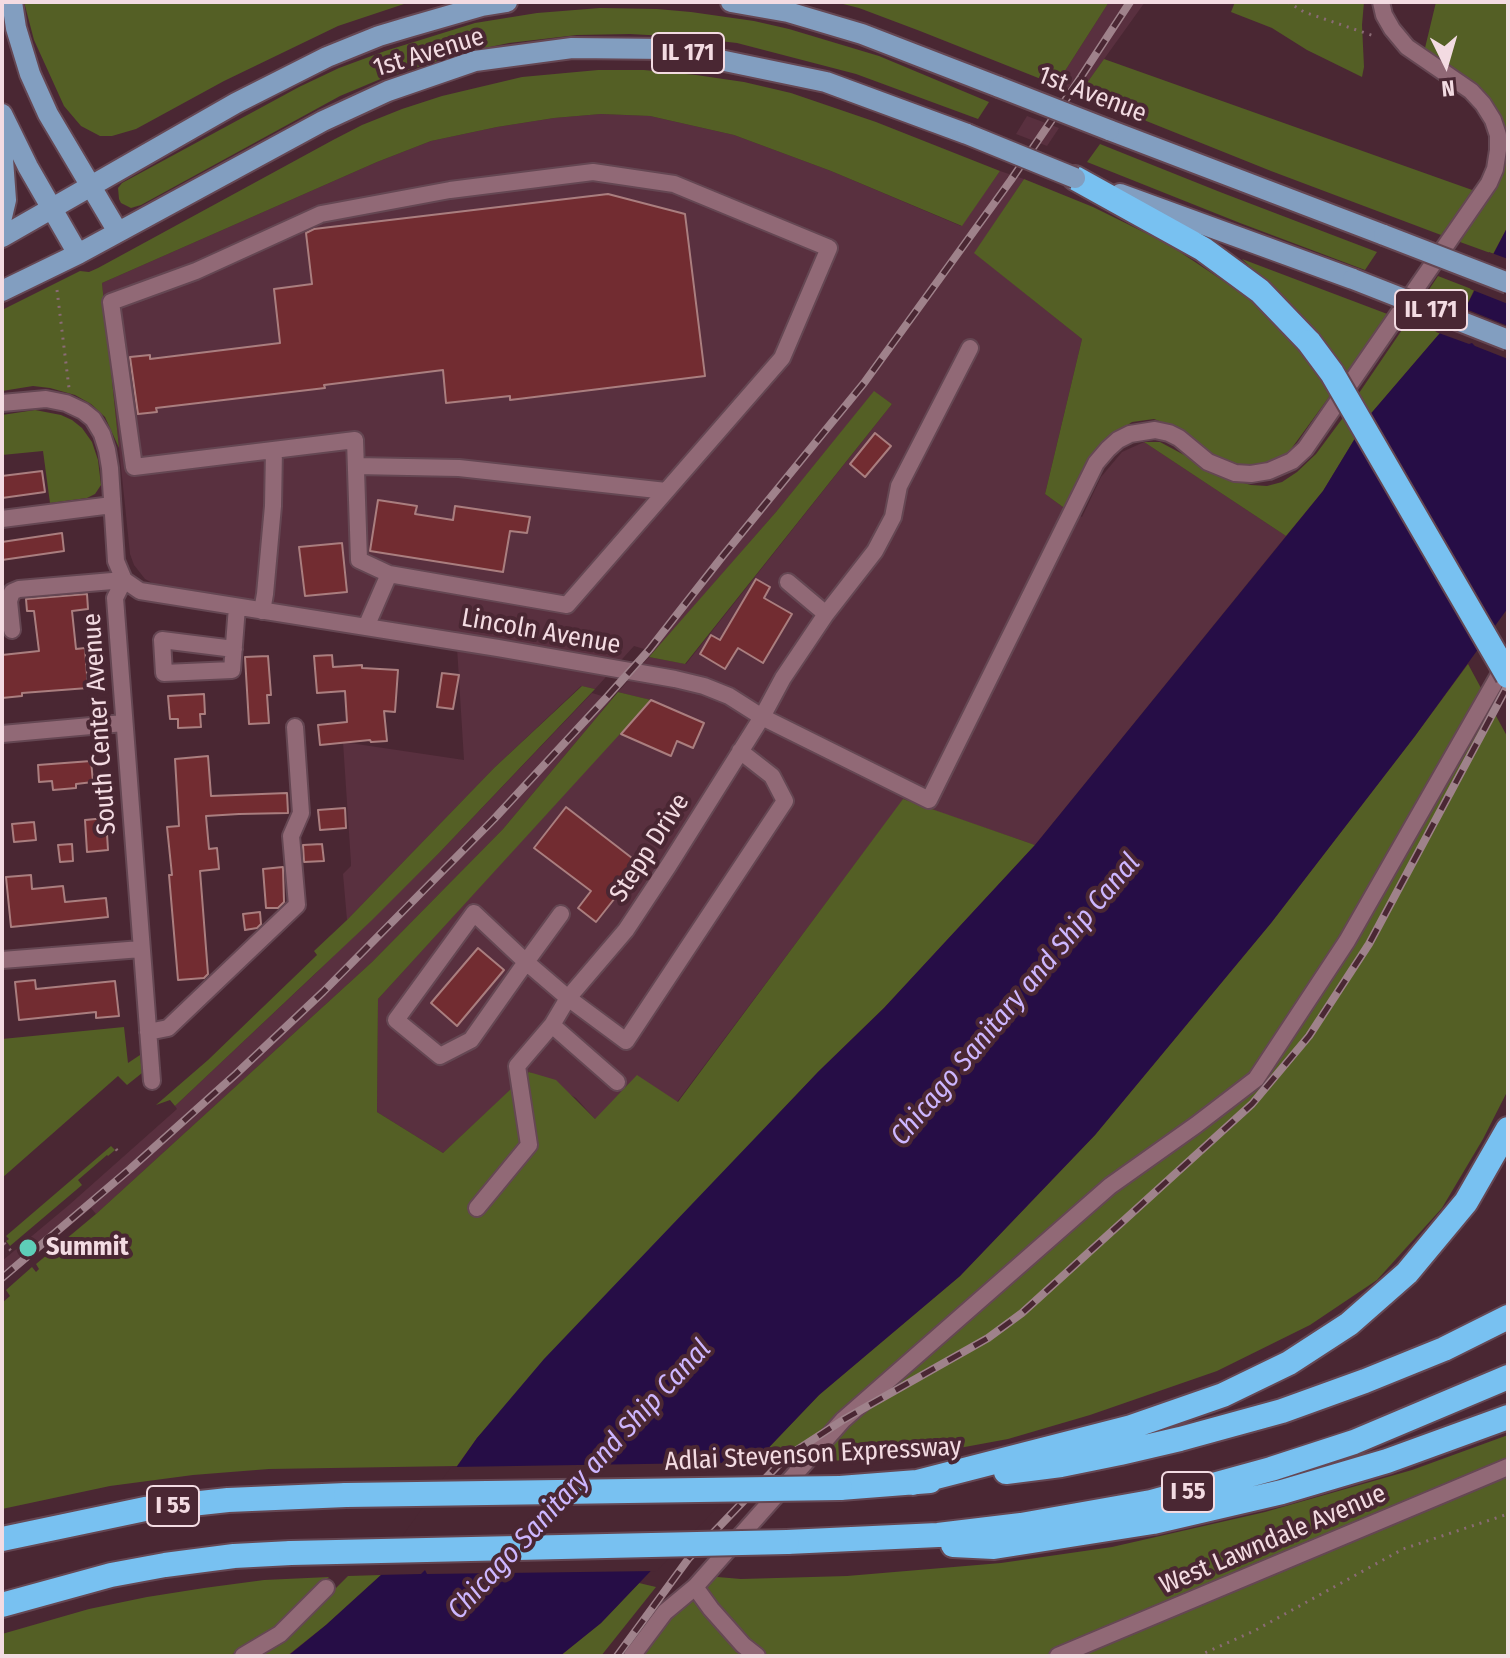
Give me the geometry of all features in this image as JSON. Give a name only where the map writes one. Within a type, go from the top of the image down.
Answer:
[{"type":"highway","points":[[1075,178],[1203,249],[1260,291],[1309,342],[1332,373],[1508,676]]},
{"type":"highway","points":[[1448,259],[1508,280]]},
{"type":"highway","points":[[913,1483],[1131,1427],[1223,1395],[1289,1363],[1349,1324],[1407,1273],[1466,1202],[1508,1129]]},
{"type":"highway","name":"Adlai Stevenson Expressway","points":[[2,1539],[145,1509],[228,1500],[346,1495],[840,1488],[913,1483],[1061,1465],[1195,1435],[1282,1411],[1444,1349],[1508,1317]]},
{"type":"highway","name":"I 55","points":[[2,1605],[84,1582],[165,1565],[234,1556],[851,1540],[938,1535],[1021,1525],[1151,1502],[1271,1469],[1354,1442],[1508,1377]]},
{"type":"highway","points":[[851,1540],[994,1547],[1153,1522],[1282,1492],[1387,1461],[1508,1417]]},
{"type":"main road","points":[[12,2],[16,28],[30,74],[48,114],[118,232]]},
{"type":"main road","points":[[2,237],[236,103],[327,57],[379,36],[441,17],[507,2]]},
{"type":"main road","name":"1st Avenue","points":[[731,2],[788,12],[862,34],[1448,259]]},
{"type":"main road","name":"1st Avenue","points":[[118,232],[323,121],[388,91],[475,61],[572,48],[667,49],[826,82],[1075,178]]},
{"type":"main road","points":[[2,114],[28,167],[78,254],[2,291]]},
{"type":"main road","points":[[2,146],[6,200],[2,217]]},
{"type":"main road","name":"IL 171","points":[[1075,178],[1353,279],[1508,340]]},
{"type":"main road","name":"IL 171","points":[[78,254],[118,232]]},
{"type":"street","name":"Lincoln Avenue","points":[[124,580],[140,591],[675,679],[729,696],[762,717],[929,800],[1096,463],[1108,449],[1130,434],[1155,430],[1169,433],[1208,462],[1235,473],[1269,471],[1292,461],[1312,440],[1489,183],[1498,150],[1498,135],[1493,120],[1471,91],[1407,47],[1392,29],[1381,2]]},
{"type":"street","points":[[593,172],[674,184],[829,248],[782,358],[567,605],[389,574],[359,560],[355,440],[274,450],[134,467],[111,302],[196,271],[321,214],[450,190],[593,172]]},
{"type":"street","name":"Stepp Drive","points":[[477,1208],[529,1145],[517,1066],[552,1025],[568,998],[626,930],[762,717],[783,678],[826,614],[875,551],[893,517],[899,486],[970,348]]},
{"type":"street","name":"South Center Avenue","points":[[2,403],[46,399],[66,403],[93,419],[107,450],[116,561],[124,580],[115,598],[152,1081]]},
{"type":"street","points":[[262,611],[273,506],[274,450]]},
{"type":"street","points":[[356,466],[459,468],[666,491]]},
{"type":"street","points":[[2,519],[112,505]]},
{"type":"street","points":[[366,627],[389,574]]},
{"type":"street","points":[[12,630],[9,601],[12,592],[124,580]]},
{"type":"street","points":[[788,582],[826,614]]},
{"type":"street","points":[[234,649],[237,607]]},
{"type":"street","points":[[632,1656],[665,1612],[695,1587],[843,1420],[1110,1186],[1256,1079],[1347,941],[1508,659]]},
{"type":"street","points":[[2,734],[124,723]]},
{"type":"street","points":[[148,1032],[168,1028],[297,905],[291,836],[301,813],[295,727]]},
{"type":"street","points":[[561,914],[526,962],[471,1040],[440,1056],[396,1020],[474,913],[526,962],[568,998],[626,1041],[785,801],[772,776],[740,751]]},
{"type":"street","points":[[2,960],[141,949]]},
{"type":"street","points":[[552,1025],[617,1082]]},
{"type":"street","name":"West Lawndale Avenue","points":[[1058,1656],[1508,1467]]},
{"type":"street","points":[[695,1587],[743,1645],[757,1656]]},
{"type":"street","points":[[243,1656],[280,1634],[326,1588]]},
{"type":"path","points":[[1288,2],[1304,12],[1377,37]]},
{"type":"path","points":[[57,290],[69,392]]},
{"type":"path","points":[[4,1243],[12,1252]]},
{"type":"path","points":[[1198,1656],[1254,1631],[1403,1549],[1508,1514]]},
{"type":"shaded area","points":[[1109,2],[1145,2],[1079,94],[1056,85]]},
{"type":"shaded area","points":[[601,114],[650,116],[734,135],[831,171],[961,226],[1000,171],[1024,179],[975,253],[1082,339],[1045,494],[1082,517],[1101,477],[1122,452],[1144,442],[1286,536],[1035,845],[903,800],[677,1102],[595,1119],[576,1098],[530,1072],[443,1153],[377,1112],[378,999],[650,700],[618,692],[649,657],[686,664],[892,404],[874,392],[776,512],[654,652],[634,646],[595,689],[581,686],[494,768],[347,920],[343,874],[351,863],[343,742],[464,760],[456,631],[175,589],[145,579],[130,554],[102,283],[431,141],[497,127]]},
{"type":"shaded area","points":[[1027,116],[1059,128],[1047,146],[1016,134]]},
{"type":"shaded area","points":[[592,693],[612,699],[503,829],[372,962],[96,1214],[91,1208],[2,1283],[2,1261],[177,1109],[175,1106],[439,853]]},
{"type":"green space","points":[[24,2],[410,2],[338,26],[224,81],[136,129],[100,136],[81,126],[64,106],[34,40]]},
{"type":"green space","points":[[835,2],[1109,2],[1056,85],[859,8]]},
{"type":"green space","points":[[1235,2],[1364,2],[1362,77],[1307,50],[1272,28],[1231,12]]},
{"type":"green space","points":[[1436,2],[1508,2],[1508,226],[1493,254],[1460,242],[1504,173],[1506,148],[1502,119],[1488,99],[1425,48]]},
{"type":"green space","points":[[600,8],[691,12],[789,29],[879,56],[989,102],[978,119],[856,74],[737,43],[630,34],[577,35],[466,52],[383,78],[340,96],[141,205],[131,208],[119,199],[118,188],[122,183],[339,68],[475,23],[537,13]]},
{"type":"green space","points":[[1104,59],[1475,191],[1441,235],[1079,94]]},
{"type":"green space","points":[[598,70],[696,75],[791,93],[876,122],[1000,171],[962,226],[831,171],[734,135],[650,116],[601,114],[554,118],[431,141],[102,283],[119,448],[105,417],[75,395],[33,386],[2,391],[2,310],[80,271],[89,272],[98,268],[362,125],[442,96],[522,77]]},
{"type":"green space","points":[[1100,144],[1377,252],[1365,270],[1240,223],[1087,162]]},
{"type":"green space","points":[[1024,179],[1093,207],[1168,244],[1243,294],[1293,339],[1332,393],[1286,456],[1268,466],[1245,468],[1221,459],[1167,424],[1154,419],[1132,422],[1107,439],[1067,510],[1045,494],[1082,339],[974,253]]},
{"type":"green space","points":[[1242,259],[1390,315],[1345,376],[1287,302]]},
{"type":"green space","points":[[1438,276],[1474,290],[1465,309],[1426,294]]},
{"type":"green space","points":[[1408,321],[1440,333],[1368,417],[1357,396]]},
{"type":"green space","points":[[874,391],[892,404],[685,664],[649,657],[776,512]]},
{"type":"green space","points":[[35,410],[72,420],[92,442],[101,485],[95,494],[50,503],[43,451],[2,455],[2,415]]},
{"type":"green space","points":[[1345,415],[1357,435],[1323,491],[1286,536],[1144,442],[1160,442],[1229,479],[1267,486],[1282,482],[1297,472],[1316,454]]},
{"type":"green space","points":[[1468,664],[1508,738],[1508,1090],[1442,1208],[1377,1280],[1310,1325],[1217,1371],[1090,1415],[1008,1439],[916,1456],[755,1462],[819,1395],[960,1276],[1095,1135],[1271,923]]},
{"type":"green space","points":[[582,686],[595,689],[372,920],[175,1106],[170,1100],[156,1105],[208,1060],[317,955],[314,951],[494,768]]},
{"type":"green space","points":[[618,692],[651,700],[378,999],[377,1112],[443,1153],[529,1072],[556,1080],[595,1119],[637,1075],[678,1102],[903,799],[1035,845],[884,1008],[818,1072],[477,1438],[457,1466],[269,1469],[193,1475],[110,1486],[2,1509],[2,1303],[10,1296],[6,1290],[32,1267],[36,1272],[39,1269],[36,1264],[96,1214],[372,962],[503,829]]},
{"type":"green space","points":[[124,1027],[128,1063],[140,1055],[142,1073],[127,1085],[118,1076],[2,1178],[2,1039]]},
{"type":"green space","points":[[111,1146],[115,1150],[78,1180],[82,1185],[10,1246],[6,1236]]},
{"type":"green space","points":[[1508,1435],[1508,1656],[639,1656],[694,1575],[741,1579],[847,1576],[1001,1563],[1112,1547],[1265,1512],[1412,1470]]},
{"type":"green space","points":[[381,1575],[287,1656],[254,1656],[321,1603],[348,1576]]},
{"type":"green space","points":[[329,1577],[274,1630],[229,1656],[2,1656],[2,1634],[89,1609],[264,1580]]},
{"type":"green space","points":[[639,1583],[656,1587],[601,1656],[560,1656],[601,1623]]},
{"type":"water","name":"Chicago Sanitary and Ship Canal","points":[[1508,226],[1508,608],[1415,736],[1271,923],[1095,1135],[960,1276],[819,1395],[601,1623],[560,1656],[288,1656],[381,1575],[477,1438],[544,1359],[818,1072],[884,1008],[1035,845],[1323,491],[1368,417],[1440,333],[1465,309]]},
{"type":"pier","points":[[1489,252],[1508,259],[1508,304],[1470,289]]},
{"type":"pier","points":[[1461,307],[1508,326],[1508,359],[1436,332]]},
{"type":"pier","points":[[760,1462],[657,1571],[427,1574],[425,1570],[421,1574],[375,1575],[451,1467],[707,1463],[709,1466],[713,1463]]},
{"type":"building","points":[[608,194],[685,214],[705,376],[510,400],[510,396],[446,403],[443,370],[156,408],[157,412],[138,414],[130,357],[150,355],[150,359],[280,343],[274,289],[312,284],[306,233],[314,229]]},
{"type":"building","points":[[875,433],[891,446],[865,477],[850,464]]},
{"type":"building","points":[[42,471],[45,492],[2,498],[2,476]]},
{"type":"building","points":[[378,500],[417,506],[415,514],[453,520],[455,506],[530,517],[527,533],[510,531],[503,572],[370,551]]},
{"type":"building","points":[[62,533],[64,551],[2,560],[2,542]]},
{"type":"building","points":[[342,543],[347,592],[305,596],[299,547]]},
{"type":"building","points":[[756,579],[770,587],[764,598],[792,614],[763,663],[738,648],[725,669],[700,654],[711,635],[720,640]]},
{"type":"building","points":[[87,594],[88,609],[72,611],[76,649],[85,648],[88,688],[22,693],[22,696],[2,698],[2,655],[39,651],[34,611],[27,611],[26,599]]},
{"type":"building","points":[[332,655],[333,667],[362,665],[362,668],[398,670],[395,712],[384,711],[387,741],[320,745],[318,725],[347,722],[345,691],[317,693],[314,656]]},
{"type":"building","points":[[268,656],[271,695],[267,695],[269,723],[249,724],[245,657]]},
{"type":"building","points":[[442,673],[459,675],[453,709],[437,707]]},
{"type":"building","points":[[204,694],[205,714],[200,714],[201,727],[178,728],[178,719],[170,719],[168,696]]},
{"type":"building","points":[[651,700],[704,723],[693,748],[677,741],[671,756],[621,734]]},
{"type":"building","points":[[208,756],[211,796],[287,793],[288,813],[206,816],[209,849],[217,848],[219,869],[200,871],[208,974],[204,978],[178,980],[167,827],[179,826],[175,759]]},
{"type":"building","points":[[91,761],[93,782],[76,784],[76,788],[53,790],[52,781],[39,782],[38,765]]},
{"type":"building","points":[[566,807],[641,865],[596,922],[578,908],[591,891],[534,848]]},
{"type":"building","points":[[345,808],[346,828],[320,830],[318,810]]},
{"type":"building","points":[[106,818],[108,850],[87,852],[85,820]]},
{"type":"building","points":[[34,822],[36,840],[14,842],[12,824]]},
{"type":"building","points":[[72,844],[73,861],[60,862],[58,845]]},
{"type":"building","points":[[322,844],[324,861],[304,862],[303,845]]},
{"type":"building","points":[[283,867],[284,902],[278,908],[266,908],[263,869]]},
{"type":"building","points":[[31,875],[32,889],[63,886],[65,902],[106,898],[108,917],[11,927],[6,877]]},
{"type":"building","points":[[260,912],[261,924],[245,930],[243,914]]},
{"type":"building","points":[[478,948],[504,970],[457,1026],[431,1003]]},
{"type":"building","points":[[35,980],[36,989],[115,981],[119,1016],[96,1018],[96,1012],[19,1020],[15,982]]},
{"type":"railway","points":[[2,1278],[130,1169],[323,992],[494,819],[649,650],[864,383],[1011,180],[1130,2]]},
{"type":"railway","points":[[617,1656],[689,1558],[786,1457],[843,1420],[988,1338],[1022,1313],[1252,1104],[1309,1036],[1369,944],[1508,685]]},
{"type":"place","name":"Summit","points":[[28,1248]]}]
